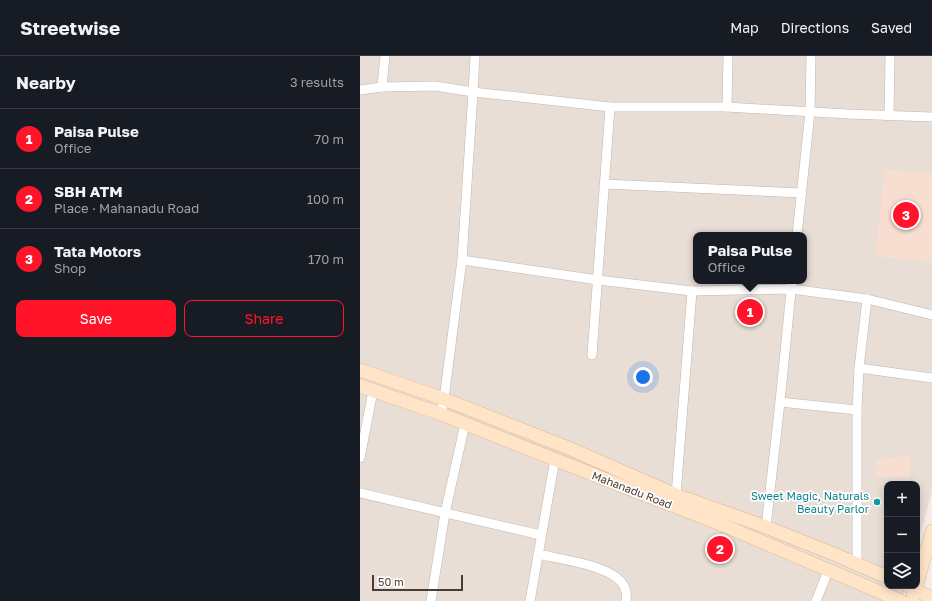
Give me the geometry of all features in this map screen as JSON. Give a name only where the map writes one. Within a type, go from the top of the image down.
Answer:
[{"type":"street","points":[[382,87],[385,56]]},
{"type":"street","points":[[441,414],[462,260],[475,56]]},
{"type":"street","points":[[727,107],[728,56]]},
{"type":"street","points":[[797,232],[810,112],[811,56]]},
{"type":"street","points":[[889,116],[890,56]]},
{"type":"street","points":[[360,90],[382,87],[434,86],[473,92],[610,107],[727,107],[932,117]]},
{"type":"street","points":[[592,355],[610,107]]},
{"type":"street","points":[[604,184],[801,193]]},
{"type":"street","points":[[462,260],[598,280],[692,291],[792,285],[866,299],[932,315]]},
{"type":"street","points":[[766,527],[792,285]]},
{"type":"street","points":[[676,495],[692,291]]},
{"type":"street","points":[[857,564],[857,410],[866,299]]},
{"type":"street","points":[[860,368],[932,378]]},
{"type":"street","name":"Mahanadu Road","points":[[360,370],[444,399],[566,447],[676,495],[766,527],[884,576]]},
{"type":"street","name":"Mahanadu Road","points":[[360,386],[441,414],[718,522],[901,601]]},
{"type":"street","points":[[414,405],[417,390]]},
{"type":"street","points":[[360,458],[372,391]]},
{"type":"street","points":[[780,402],[857,410]]},
{"type":"street","points":[[430,601],[445,512],[465,424]]},
{"type":"street","points":[[530,601],[555,459]]},
{"type":"street","points":[[360,493],[541,535]]},
{"type":"street","points":[[932,532],[912,592],[932,598]]},
{"type":"street","points":[[538,554],[583,564],[610,574],[622,582],[626,591],[626,601]]},
{"type":"street","points":[[816,601],[829,569]]},
{"type":"shaded area","points":[[360,56],[932,56],[932,492],[920,535],[920,481],[884,481],[884,589],[905,589],[902,601],[360,601]]},
{"type":"shaded area","points":[[885,169],[932,174],[932,262],[875,256]]},
{"type":"shaded area","points":[[910,455],[910,477],[877,477],[876,460]]},
{"type":"place","name":"Tata Motors","points":[[906,215]]},
{"type":"place","name":"Paisa Pulse","points":[[750,312]]},
{"type":"place","name":"Sweet Magic, Naturals Beauty Parlor","points":[[877,502]]},
{"type":"place","name":"SBH ATM","points":[[720,549]]}]
